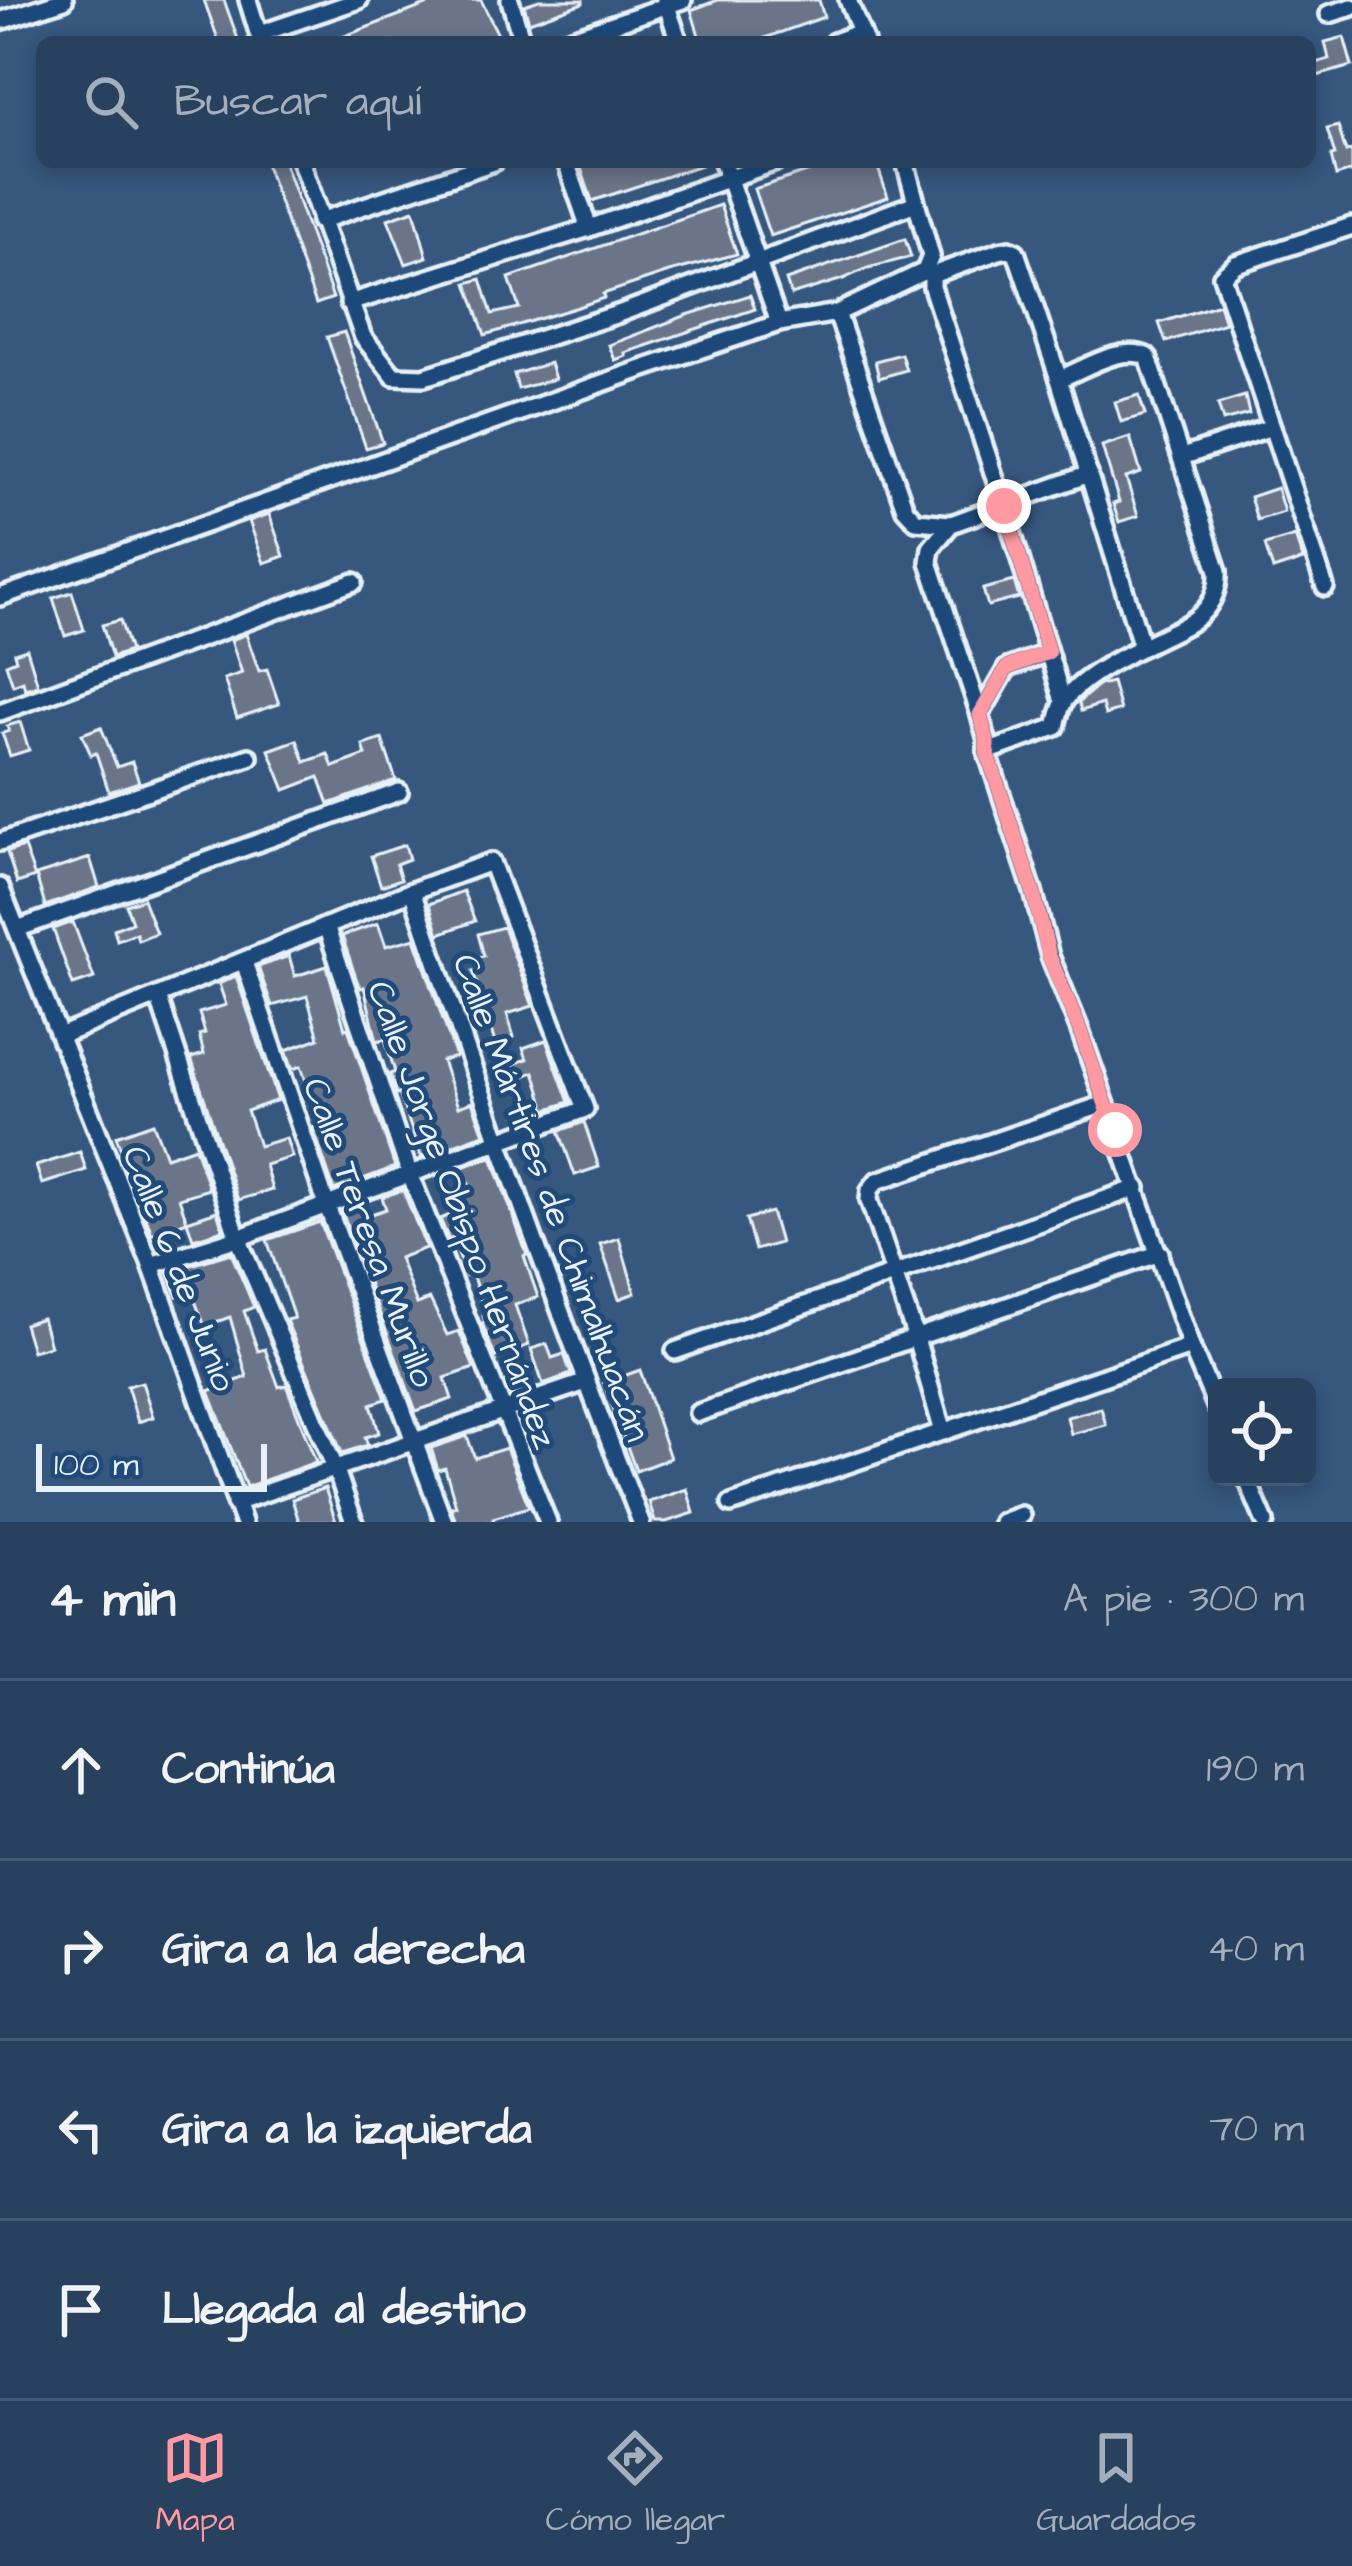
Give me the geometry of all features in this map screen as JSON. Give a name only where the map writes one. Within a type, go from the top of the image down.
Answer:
[{"type":"street","points":[[0,21],[64,0]]},
{"type":"street","points":[[248,0],[259,36]]},
{"type":"street","points":[[265,36],[359,0]]},
{"type":"street","points":[[510,0],[520,36]]},
{"type":"street","points":[[848,0],[863,36]]},
{"type":"street","points":[[577,36],[672,2],[678,36]]},
{"type":"street","points":[[1329,14],[1352,7]]},
{"type":"street","points":[[303,168],[363,337],[394,376],[424,377],[618,314],[916,203]]},
{"type":"street","points":[[320,221],[476,168]]},
{"type":"street","points":[[568,168],[589,228]]},
{"type":"street","points":[[907,168],[931,256],[932,287],[1064,701]]},
{"type":"street","points":[[350,303],[589,228],[726,170],[779,323]]},
{"type":"street","points":[[1325,587],[1222,276],[1236,264],[1352,226]]},
{"type":"street","points":[[0,598],[639,370],[779,323],[837,313],[929,273],[1009,248],[1016,252],[1060,380],[1142,647]]},
{"type":"street","points":[[837,313],[904,509],[916,521],[951,524],[1089,474]]},
{"type":"street","points":[[987,752],[1056,727],[1064,701],[1086,681],[1201,615],[1219,584],[1148,357],[1124,353],[1060,380]]},
{"type":"street","points":[[1183,457],[1272,427]]},
{"type":"street","points":[[951,524],[931,548],[929,562],[980,715],[1049,956],[1208,1387]]},
{"type":"street","points":[[0,712],[354,582]]},
{"type":"street","points":[[980,715],[1007,668],[1048,652]]},
{"type":"street","points":[[0,842],[249,757]]},
{"type":"street","points":[[17,929],[399,792]]},
{"type":"street","points":[[60,1036],[491,862],[585,1109],[238,1238],[151,1264]]},
{"type":"street","name":"Calle 6 de Junio","points":[[0,887],[151,1264],[243,1522]]},
{"type":"street","name":"Calle Mártires de Chimalhuacán","points":[[412,891],[498,1142],[641,1522]]},
{"type":"street","name":"Calle Jorge Obispo Hernández","points":[[326,926],[410,1175],[548,1522]]},
{"type":"street","name":"Calle Teresa Murillo","points":[[244,962],[327,1206],[444,1522]]},
{"type":"street","points":[[158,996],[238,1238],[336,1470],[353,1522]]},
{"type":"street","points":[[944,1432],[869,1200],[870,1190],[877,1181],[1105,1104]]},
{"type":"street","points":[[674,1351],[1137,1188]]},
{"type":"street","points":[[698,1413],[1160,1253]]},
{"type":"street","points":[[731,1504],[1191,1347]]},
{"type":"street","points":[[235,1503],[586,1382]]},
{"type":"street","points":[[1250,1486],[1265,1522]]},
{"type":"street","points":[[1002,1522],[1022,1515]]},
{"type":"building","points":[[204,0],[224,0],[237,36],[217,36]]},
{"type":"building","points":[[439,0],[481,0],[499,36],[345,36]]},
{"type":"building","points":[[539,0],[583,3],[529,22],[524,5]]},
{"type":"building","points":[[718,0],[819,0],[824,17],[770,36],[699,36],[691,10]]},
{"type":"building","points":[[1344,37],[1352,66],[1316,76],[1316,63],[1329,59],[1325,42]]},
{"type":"building","points":[[1338,126],[1346,152],[1352,150],[1352,171],[1336,176],[1327,129]]},
{"type":"building","points":[[267,168],[286,168],[333,298],[316,304]]},
{"type":"building","points":[[581,168],[692,168],[592,201]]},
{"type":"building","points":[[819,168],[878,168],[888,197],[770,236],[754,189]]},
{"type":"building","points":[[720,205],[737,254],[669,272],[575,308],[485,335],[467,283],[481,279],[492,314],[519,308],[509,278]]},
{"type":"building","points":[[414,210],[427,257],[406,264],[388,219]]},
{"type":"building","points":[[905,239],[911,257],[791,295],[786,280]]},
{"type":"building","points":[[750,295],[755,309],[615,360],[609,345]]},
{"type":"building","points":[[1219,304],[1225,323],[1166,342],[1159,323]]},
{"type":"building","points":[[344,332],[383,443],[366,448],[327,337]]},
{"type":"building","points":[[901,354],[906,370],[879,378],[875,361]]},
{"type":"building","points":[[550,363],[555,379],[518,389],[514,374]]},
{"type":"building","points":[[1139,395],[1145,415],[1121,422],[1115,402]]},
{"type":"building","points":[[1245,396],[1249,414],[1223,421],[1218,404]]},
{"type":"building","points":[[1130,437],[1141,473],[1126,478],[1138,516],[1119,522],[1113,504],[1119,502],[1102,446]]},
{"type":"building","points":[[1277,488],[1284,512],[1257,520],[1250,497]]},
{"type":"building","points":[[269,514],[284,556],[264,563],[249,521]]},
{"type":"building","points":[[1295,536],[1303,560],[1273,570],[1265,545]]},
{"type":"building","points":[[1014,581],[1019,598],[988,606],[983,589]]},
{"type":"building","points":[[72,592],[84,630],[65,636],[53,598]]},
{"type":"building","points":[[120,620],[130,651],[112,657],[102,625]]},
{"type":"building","points":[[246,634],[259,671],[267,669],[279,704],[237,718],[224,679],[242,673],[231,640]]},
{"type":"building","points":[[27,649],[38,685],[25,689],[23,681],[13,685],[6,664],[16,660],[14,653]]},
{"type":"building","points":[[1112,682],[1120,710],[1105,715],[1102,704],[1081,711],[1082,699],[1099,685]]},
{"type":"building","points":[[20,722],[29,750],[10,756],[2,733]]},
{"type":"building","points":[[101,727],[117,767],[132,762],[139,782],[109,792],[96,753],[91,755],[82,734]]},
{"type":"building","points":[[382,739],[396,780],[329,804],[319,777],[285,790],[269,750],[297,740],[305,762],[328,754],[333,767],[366,755],[363,745]]},
{"type":"building","points":[[405,845],[409,859],[396,864],[401,879],[381,886],[371,856]]},
{"type":"building","points":[[24,847],[35,877],[17,883],[7,852]]},
{"type":"building","points":[[90,858],[99,887],[45,906],[36,875]]},
{"type":"building","points":[[463,891],[475,921],[439,934],[429,904]]},
{"type":"building","points":[[143,899],[156,933],[138,940],[136,933],[117,940],[114,929],[132,922],[126,905]]},
{"type":"building","points":[[73,922],[94,978],[73,985],[53,929]]},
{"type":"building","points":[[378,923],[386,946],[415,938],[456,1057],[442,1061],[458,1107],[472,1102],[484,1134],[421,1157],[396,1094],[385,1039],[377,1041],[364,987],[357,981],[342,936]]},
{"type":"building","points":[[503,927],[533,1006],[507,1014],[514,1037],[495,1043],[473,971],[478,970],[475,958],[484,956],[478,934]]},
{"type":"building","points":[[289,956],[295,976],[327,966],[395,1167],[334,1190],[313,1128],[321,1125],[301,1066],[293,1069],[286,1050],[319,1038],[307,996],[272,1006],[258,967]]},
{"type":"building","points":[[236,976],[278,1100],[247,1111],[259,1146],[286,1138],[292,1157],[265,1165],[272,1190],[238,1200],[191,1058],[204,1054],[199,1013],[226,1005],[219,984]]},
{"type":"building","points":[[546,1040],[569,1102],[546,1110],[534,1072],[518,1078],[513,1064],[527,1059],[523,1048]]},
{"type":"building","points":[[584,1122],[599,1167],[575,1175],[559,1131]]},
{"type":"building","points":[[153,1123],[166,1157],[195,1147],[209,1189],[179,1198],[187,1221],[152,1234],[116,1136]]},
{"type":"building","points":[[80,1152],[86,1170],[42,1184],[36,1166]]},
{"type":"building","points":[[492,1157],[538,1297],[515,1305],[529,1345],[495,1357],[472,1274],[466,1276],[453,1238],[449,1240],[440,1219],[455,1213],[447,1192],[469,1184],[462,1167]]},
{"type":"building","points":[[403,1190],[426,1248],[399,1258],[413,1294],[417,1304],[430,1299],[447,1335],[459,1331],[474,1368],[445,1378],[452,1399],[416,1411],[343,1215],[358,1206],[362,1217],[386,1209],[382,1197]]},
{"type":"building","points":[[217,1211],[223,1230],[193,1239],[187,1221]]},
{"type":"building","points":[[771,1212],[780,1243],[755,1250],[746,1219]]},
{"type":"building","points":[[320,1222],[386,1399],[371,1404],[379,1433],[365,1437],[368,1445],[342,1453],[286,1320],[294,1318],[267,1240]]},
{"type":"building","points":[[619,1238],[635,1293],[619,1299],[600,1244]]},
{"type":"building","points":[[231,1253],[254,1307],[244,1311],[258,1351],[265,1349],[279,1387],[286,1385],[316,1462],[246,1487],[209,1391],[247,1377],[230,1317],[205,1326],[191,1291],[177,1296],[168,1272]]},
{"type":"building","points":[[42,1318],[50,1346],[32,1351],[24,1324]]},
{"type":"building","points":[[547,1344],[552,1358],[564,1354],[571,1374],[543,1384],[531,1349]]},
{"type":"building","points":[[640,1370],[670,1458],[636,1471],[604,1383]]},
{"type":"building","points":[[142,1382],[153,1417],[138,1422],[127,1386]]},
{"type":"building","points":[[1101,1408],[1106,1425],[1071,1434],[1067,1417]]},
{"type":"building","points":[[467,1436],[475,1458],[506,1448],[529,1507],[493,1518],[494,1522],[456,1522],[445,1468],[438,1470],[431,1448]]},
{"type":"building","points":[[325,1488],[336,1522],[299,1522],[292,1499]]},
{"type":"building","points":[[687,1489],[694,1513],[655,1522],[649,1502]]},
{"type":"route","points":[[1004,506],[1048,652],[1007,668],[980,715],[1049,956],[1115,1130]]}]
